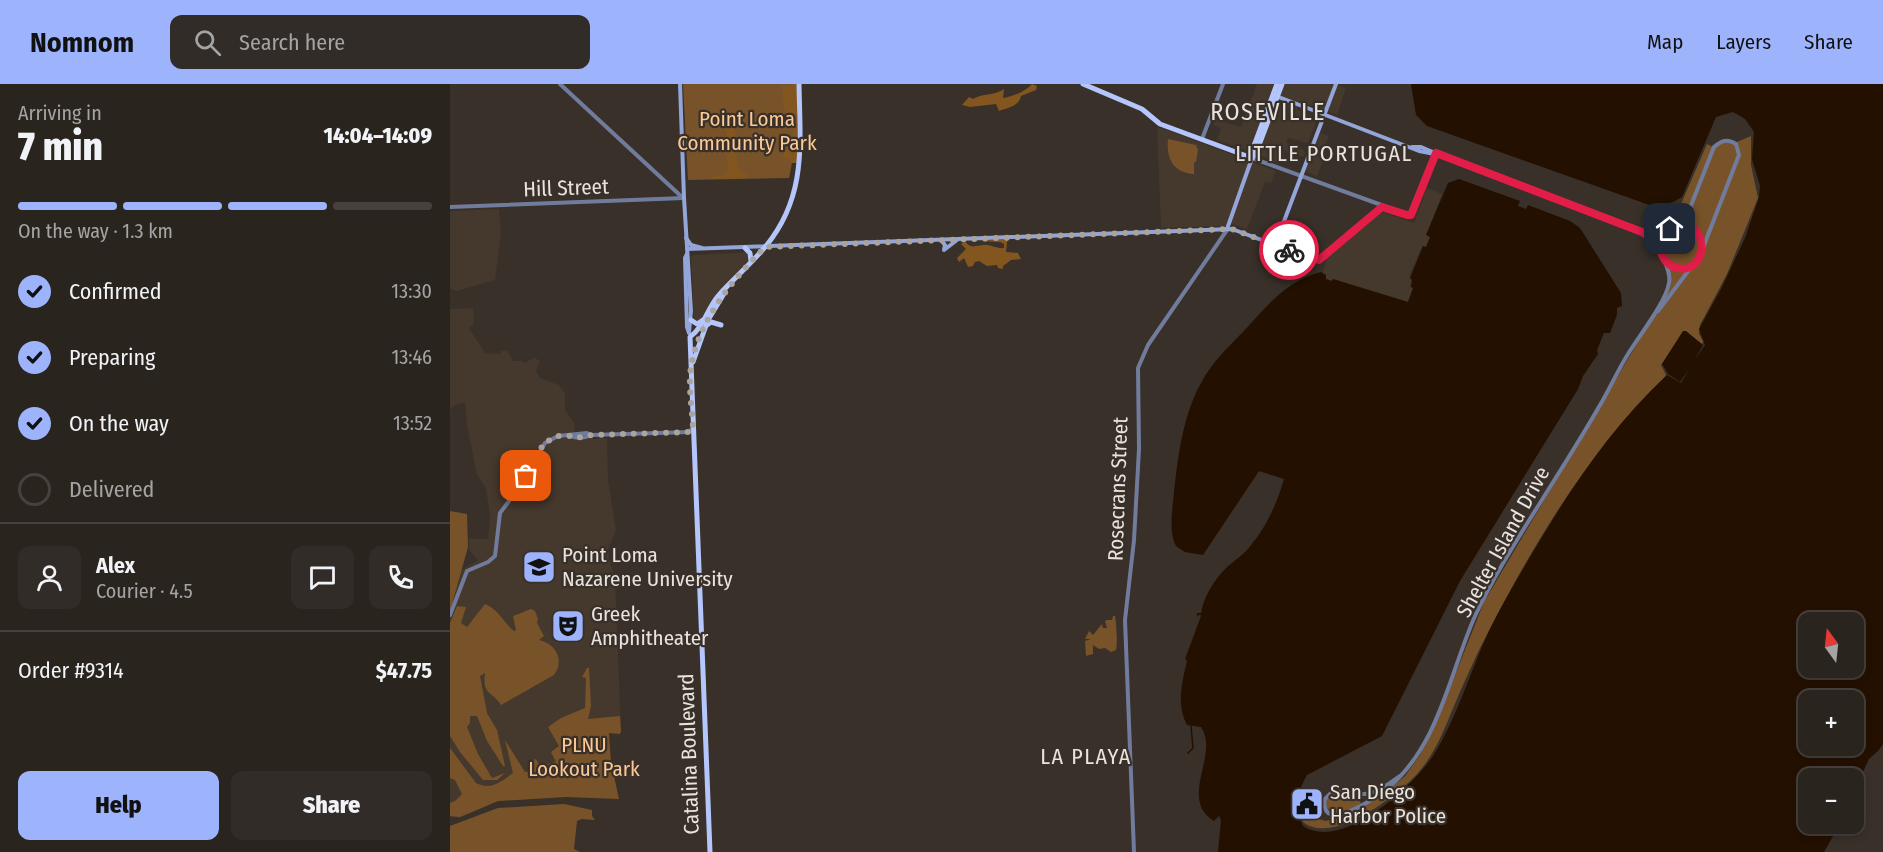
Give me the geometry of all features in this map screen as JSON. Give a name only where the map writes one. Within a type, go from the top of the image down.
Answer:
[{"type":"main road","name":"Catalina Boulevard","points":[[680,84],[686,238],[689,258],[693,428],[710,852]]},
{"type":"main road","points":[[690,334],[699,329],[714,301],[765,247],[784,219],[796,187],[800,157],[799,84]]},
{"type":"main road","points":[[1083,84],[1142,109],[1160,124],[1252,158]]},
{"type":"main road","name":"Rosecrans Street","points":[[1227,230],[1252,158],[1256,153],[1277,84]]},
{"type":"main road","name":"Rosecrans Street","points":[[1275,96],[1282,84]]},
{"type":"main road","points":[[687,251],[1232,229],[1275,245],[1336,84]]},
{"type":"main road","points":[[1275,96],[1427,154],[1436,153],[1642,232],[1651,238],[1668,263],[1678,268],[1695,262]]},
{"type":"main road","points":[[1642,232],[1657,233],[1679,226],[1689,227],[1698,234],[1702,243],[1701,253]]},
{"type":"main road","name":"Shelter Island Drive","points":[[1662,255],[1660,241],[1667,231]]},
{"type":"main road","points":[[686,238],[693,246],[705,249]]},
{"type":"main road","points":[[941,240],[945,245],[944,250],[958,239]]},
{"type":"main road","points":[[746,248],[751,255],[751,262]]},
{"type":"main road","name":"Catalina Boulevard","points":[[687,251],[685,258],[687,320],[690,334]]},
{"type":"main road","name":"Shelter Island Drive","points":[[1695,262],[1701,253]]},
{"type":"main road","points":[[691,369],[704,329],[726,289]]},
{"type":"main road","points":[[691,320],[697,324],[704,319]]},
{"type":"main road","points":[[704,329],[710,322],[721,325]]},
{"type":"street","points":[[560,84],[684,198]]},
{"type":"street","points":[[1202,139],[1223,84]]},
{"type":"street","name":"Shelter Island Drive","points":[[1679,226],[1688,213],[1714,147],[1728,140],[1736,144],[1739,155],[1701,253]]},
{"type":"street","points":[[1252,158],[1407,215],[1413,213],[1436,153]]},
{"type":"street","name":"Hill Street","points":[[450,207],[684,198]]},
{"type":"street","points":[[1275,245],[1314,260],[1320,259],[1382,207]]},
{"type":"street","name":"Rosecrans Street","points":[[1134,852],[1125,620],[1133,551],[1139,449],[1137,374],[1148,345],[1227,230]]},
{"type":"street","name":"Shelter Island Drive","points":[[1400,776],[1379,790],[1360,794],[1333,791],[1326,796],[1324,803],[1327,811],[1335,815],[1361,806],[1384,791],[1400,776],[1419,754],[1434,725],[1482,601],[1669,285],[1670,275],[1662,255]]},
{"type":"street","name":"Shelter Island Drive","points":[[1645,328],[1695,262]]},
{"type":"street","points":[[450,615],[467,571],[488,562],[495,555],[500,513],[516,492],[542,447],[552,438],[587,433],[592,435],[690,432],[693,428]]},
{"type":"street","points":[[1360,794],[1363,801],[1361,806]]},
{"type":"shaded area","points":[[790,84],[797,86],[797,163],[792,163],[788,158],[784,159],[783,155],[785,146],[793,137],[793,126],[784,108],[782,85],[790,86]]},
{"type":"shaded area","points":[[1032,84],[1037,86],[1036,90],[1021,96],[1013,106],[999,111],[996,104],[970,107],[962,105],[969,97],[973,99],[1004,89],[1003,98],[1019,93]]},
{"type":"shaded area","points":[[1257,84],[1335,84],[1346,88],[1337,115],[1299,101],[1297,110],[1316,117],[1317,120],[1308,143],[1288,138],[1286,142],[1303,149],[1304,157],[1283,150],[1279,163],[1217,140],[1221,128],[1213,125],[1215,119],[1241,127]]},
{"type":"shaded area","points":[[1411,84],[1883,84],[1883,744],[1869,759],[1864,770],[1798,768],[1798,834],[1834,834],[1824,852],[1218,852],[1221,820],[1219,816],[1214,821],[1204,812],[1199,801],[1206,738],[1201,727],[1187,725],[1182,709],[1181,693],[1187,661],[1185,659],[1201,616],[1200,614],[1197,617],[1197,613],[1201,613],[1210,589],[1227,567],[1249,548],[1262,530],[1275,505],[1284,479],[1259,471],[1203,555],[1185,552],[1176,546],[1172,533],[1172,519],[1181,441],[1197,392],[1219,357],[1283,291],[1310,275],[1321,272],[1326,275],[1326,279],[1332,281],[1333,279],[1408,302],[1413,288],[1410,278],[1423,246],[1426,247],[1430,237],[1426,235],[1448,183],[1459,179],[1520,201],[1518,206],[1526,209],[1528,205],[1570,221],[1580,228],[1621,293],[1622,306],[1617,308],[1617,315],[1610,333],[1604,333],[1597,350],[1598,354],[1583,376],[1578,389],[1460,581],[1382,736],[1307,775],[1299,794],[1298,806],[1303,826],[1319,832],[1337,830],[1356,823],[1375,812],[1410,783],[1433,756],[1449,726],[1494,621],[1562,505],[1610,437],[1647,395],[1667,375],[1681,383],[1690,368],[1680,382],[1668,374],[1662,364],[1683,331],[1703,345],[1694,361],[1705,345],[1699,329],[1745,238],[1759,197],[1760,186],[1752,159],[1754,132],[1745,119],[1733,112],[1716,117],[1682,197],[1655,207],[1427,126],[1416,115]]},
{"type":"shaded area","points":[[721,118],[733,127],[734,142],[737,144],[734,148],[738,165],[736,167],[747,175],[745,178],[713,179],[712,177],[721,176],[728,169],[726,128],[720,122],[703,122],[708,119]]},
{"type":"shaded area","points":[[1161,128],[1276,171],[1271,183],[1265,182],[1247,229],[1233,224],[1161,228],[1157,129]]},
{"type":"shaded area","points":[[1320,133],[1329,136],[1317,177],[1305,171]]},
{"type":"shaded area","points":[[1427,188],[1442,194],[1426,235],[1430,237],[1426,247],[1422,246],[1409,276],[1412,279],[1410,286],[1413,288],[1408,302],[1333,279],[1332,281],[1325,279],[1323,272],[1327,258],[1381,213],[1414,223]]},
{"type":"shaded area","points":[[499,209],[501,232],[495,280],[457,291],[450,289],[450,211]]},
{"type":"shaded area","points":[[1009,239],[1006,252],[1018,253],[1021,259],[1011,260],[1003,266],[1003,269],[998,268],[997,265],[987,266],[979,261],[968,267],[964,258],[959,262],[957,258],[966,249],[961,244],[965,241],[971,246],[986,245],[1004,248],[1004,244],[1000,242],[977,241]]},
{"type":"shaded area","points":[[747,252],[749,260],[747,263],[713,298],[700,320],[694,320],[691,256]]},
{"type":"shaded area","name":"Point Loma Nazarene University","points":[[473,308],[474,323],[469,328],[485,353],[501,354],[501,351],[507,350],[513,361],[525,363],[534,357],[540,361],[536,371],[540,378],[559,385],[565,393],[565,410],[574,423],[576,440],[607,438],[608,479],[616,531],[608,549],[615,576],[621,731],[608,730],[611,763],[619,799],[576,796],[498,801],[460,818],[450,817],[450,589],[455,574],[478,560],[469,550],[469,539],[488,539],[490,517],[486,488],[477,475],[467,426],[465,403],[457,404],[450,409],[450,309]]},
{"type":"green space","name":"Point Loma Community Park","points":[[683,84],[795,84],[796,143],[789,178],[688,180]]},
{"type":"green space","points":[[1751,136],[1751,165],[1758,198],[1727,274],[1700,325],[1699,334],[1703,341],[1702,344],[1684,331],[1661,365],[1666,375],[1664,378],[1609,439],[1561,505],[1518,576],[1473,662],[1439,742],[1417,774],[1380,805],[1347,823],[1330,828],[1315,828],[1303,822],[1302,815],[1326,821],[1361,808],[1380,797],[1405,776],[1420,755],[1436,723],[1484,602],[1654,315],[1670,283],[1658,245],[1646,234],[1656,209],[1681,204],[1707,144],[1713,147],[1720,142],[1737,142]]},
{"type":"green space","points":[[1168,139],[1196,145],[1198,150],[1196,162],[1194,162],[1194,174],[1181,171],[1172,163],[1168,152]]},
{"type":"green space","points":[[450,511],[467,514],[468,547],[450,611]]},
{"type":"green space","points":[[485,604],[514,631],[516,630],[513,616],[531,609],[535,611],[537,623],[544,636],[539,640],[550,645],[559,658],[554,675],[501,705],[485,686],[485,673],[480,676],[487,713],[497,730],[505,766],[487,741],[477,716],[470,716],[470,723],[467,727],[478,754],[492,778],[505,773],[497,780],[483,780],[450,736],[450,623],[457,606],[466,607],[461,623],[467,627]]},
{"type":"green space","points":[[1113,616],[1116,622],[1116,650],[1111,652],[1093,645],[1093,654],[1086,656],[1085,641],[1091,639],[1085,639],[1089,631],[1093,635],[1102,624],[1103,628],[1107,628],[1105,621],[1112,620]]},
{"type":"green space","name":"PLNU Lookout Park","points":[[589,668],[591,706],[588,719],[620,716],[620,734],[609,733],[611,763],[619,799],[566,797],[498,801],[460,817],[450,816],[450,803],[462,794],[455,780],[450,778],[450,748],[476,783],[487,786],[496,784],[513,773],[505,740],[525,772],[534,771],[533,760],[536,759],[540,766],[556,762],[551,752],[559,746],[548,727],[561,718],[585,708],[586,678],[582,677]]},
{"type":"green space","points":[[1336,792],[1357,796],[1361,803],[1344,811],[1331,811],[1327,808],[1326,799]]},
{"type":"green space","points":[[564,804],[592,810],[595,820],[577,821],[574,849],[580,852],[450,852],[450,826],[498,808]]},
{"type":"waterway","points":[[1188,753],[1193,748],[1191,726]]},
{"type":"way so far","points":[[526,476],[544,443],[558,436],[575,438],[592,435],[690,432],[693,428],[691,369],[697,345],[726,289],[765,247],[1232,229],[1289,250]]},
{"type":"place","name":"Point Loma Nazarene University","points":[[539,567]]},
{"type":"place","name":"Greek Amphitheater","points":[[568,626]]},
{"type":"place","name":"San Diego Harbor Police","points":[[1307,804]]},
{"type":"district","name":"ROSEVILLE","points":[[1268,112]]},
{"type":"district","name":"LITTLE PORTUGAL","points":[[1324,153]]},
{"type":"district","name":"LA PLAYA","points":[[1086,756]]},
{"type":"route","points":[[1289,250],[1319,260],[1382,207],[1411,215],[1436,153],[1642,232],[1656,244],[1664,260],[1678,268],[1688,267],[1699,258],[1701,253],[1700,236],[1686,226],[1670,229]]}]
